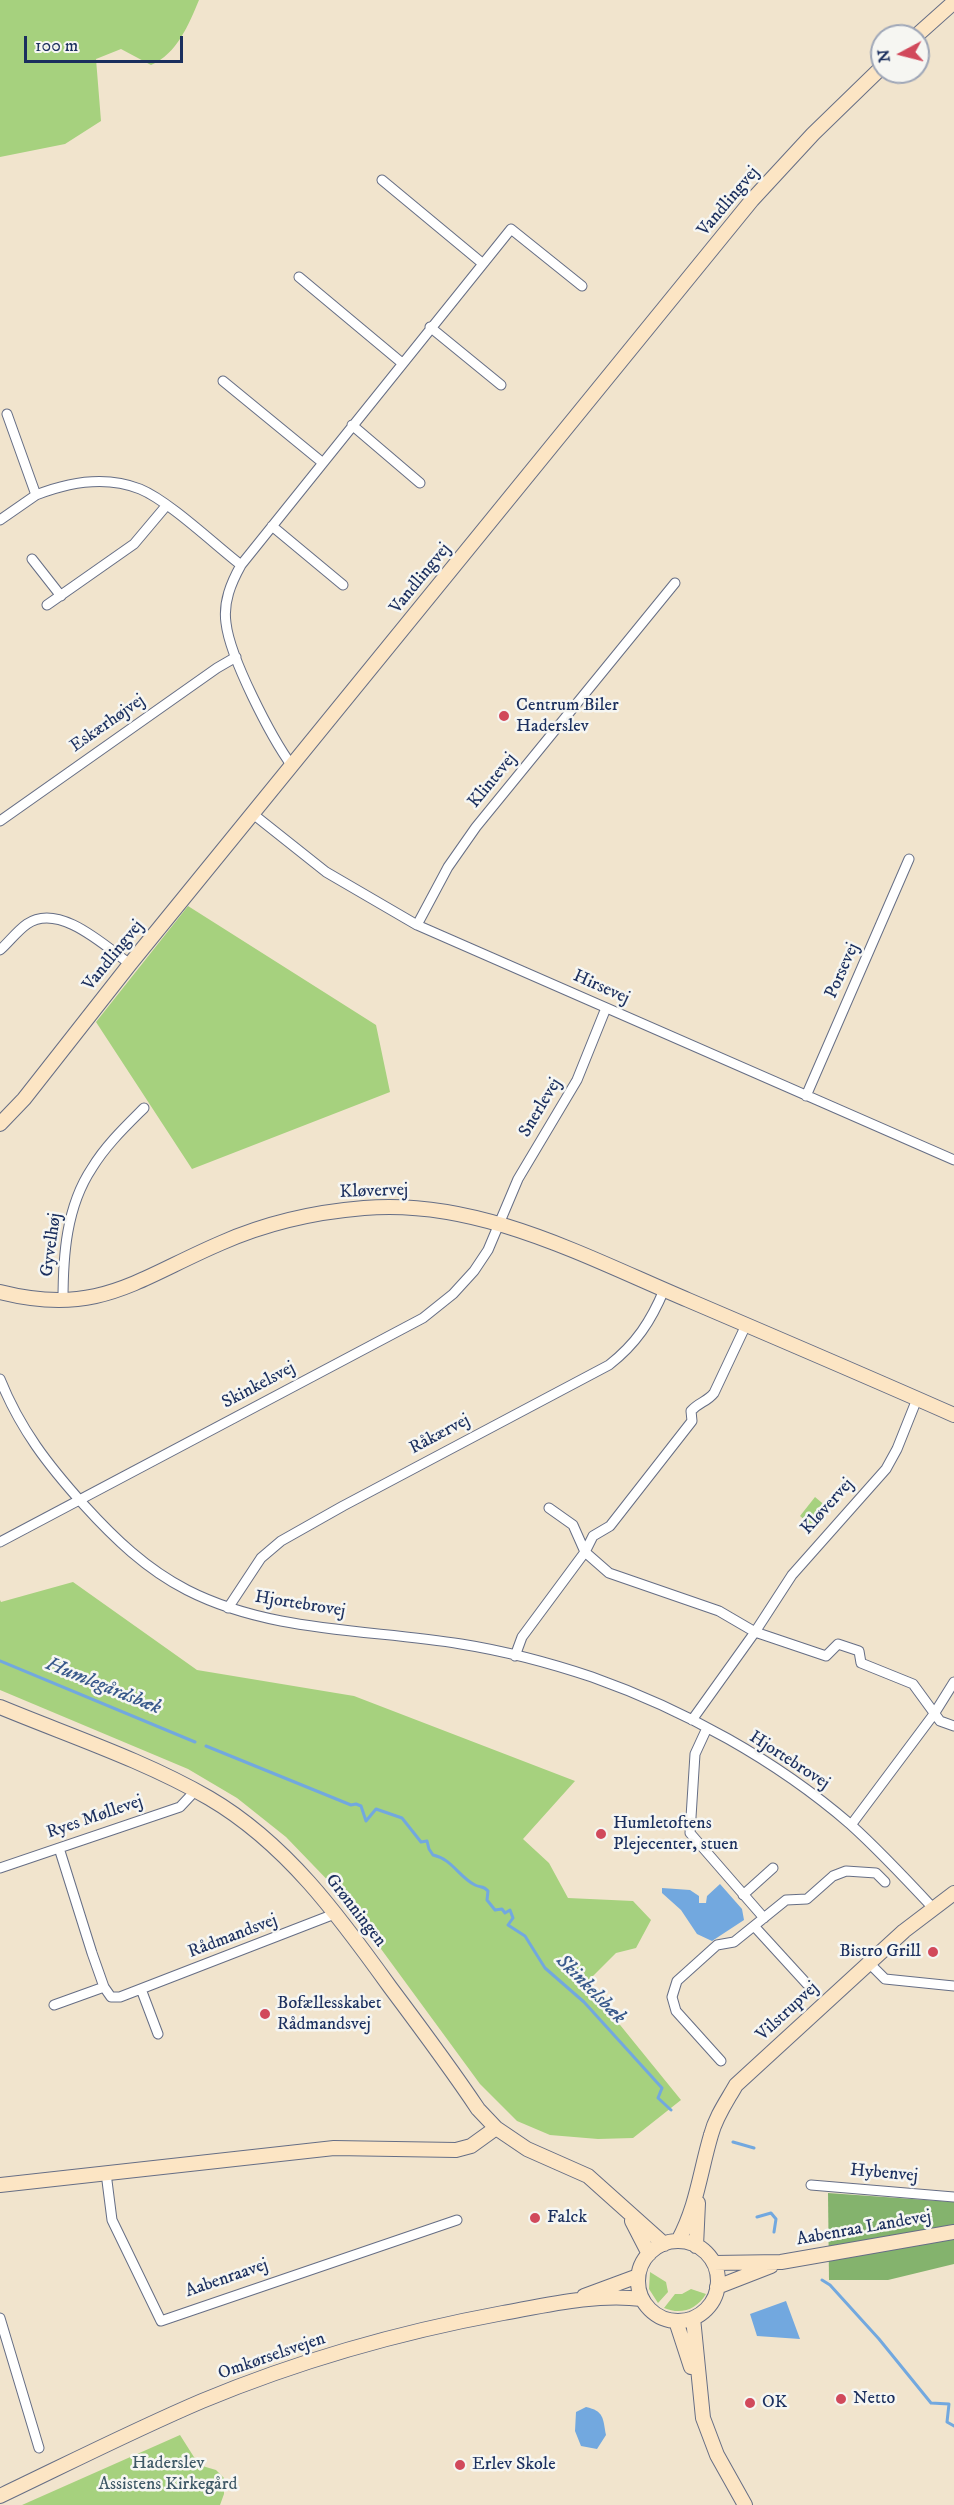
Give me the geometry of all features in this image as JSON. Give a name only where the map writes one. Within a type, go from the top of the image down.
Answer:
[{"type":"street","points":[[929,24],[954,2]]},
{"type":"street","name":"Vandlingvej","points":[[0,1124],[31,1090],[130,964],[752,200],[813,134],[870,79]]},
{"type":"street","points":[[382,180],[482,263]]},
{"type":"street","points":[[292,766],[276,744],[236,657],[226,624],[229,590],[241,565],[511,229],[582,286]]},
{"type":"street","points":[[299,277],[402,363]]},
{"type":"street","points":[[430,327],[501,385]]},
{"type":"street","points":[[223,381],[323,463]]},
{"type":"street","points":[[7,414],[36,495]]},
{"type":"street","points":[[352,425],[420,483]]},
{"type":"street","points":[[0,520],[36,495],[62,485],[89,481],[113,483],[140,489],[166,506],[241,565]]},
{"type":"street","points":[[47,605],[134,544],[166,506]]},
{"type":"street","points":[[272,526],[343,585]]},
{"type":"street","points":[[32,559],[61,596]]},
{"type":"street","name":"Klintevej","points":[[417,925],[448,867],[476,827],[675,583]]},
{"type":"street","name":"Eskærhøjvej","points":[[0,820],[236,657]]},
{"type":"street","name":"Hirsevej","points":[[253,814],[326,872],[417,925],[954,1160]]},
{"type":"street","name":"Porsevej","points":[[806,1096],[909,859]]},
{"type":"street","points":[[0,950],[27,923],[44,917],[58,918],[74,925],[130,964]]},
{"type":"street","name":"Snerlevej","points":[[501,1223],[518,1179],[577,1080],[606,1008]]},
{"type":"street","name":"Gyvelhøj","points":[[63,1301],[65,1240],[74,1206],[91,1169],[111,1142],[144,1108]]},
{"type":"street","name":"Kløvervej","points":[[0,1292],[24,1298],[63,1301],[116,1291],[222,1242],[287,1219],[324,1212],[408,1207],[501,1223],[664,1290],[954,1415]]},
{"type":"street","name":"Skinkelsvej","points":[[0,1542],[423,1318],[453,1294],[474,1271],[488,1250],[501,1223]]},
{"type":"street","name":"Råkærvej","points":[[228,1608],[261,1558],[281,1542],[343,1506],[612,1363],[639,1338],[653,1316],[664,1290]]},
{"type":"street","points":[[515,1656],[522,1638],[585,1552],[593,1536],[610,1526],[692,1421],[691,1411],[698,1403],[709,1400],[714,1393],[746,1325]]},
{"type":"street","name":"Hjortebrovej","points":[[0,1379],[27,1432],[49,1467],[116,1540],[150,1567],[186,1589],[228,1608],[266,1619],[463,1644],[590,1676],[639,1695],[707,1728],[809,1791],[851,1825],[933,1908]]},
{"type":"street","name":"Kløvervej","points":[[755,1632],[792,1575],[886,1469],[897,1449],[917,1399]]},
{"type":"street","points":[[549,1508],[573,1525],[585,1552],[609,1573],[719,1611],[755,1632],[826,1656],[838,1644],[859,1651],[861,1663],[913,1683],[940,1721],[954,1726]]},
{"type":"street","points":[[692,1720],[755,1632]]},
{"type":"street","points":[[851,1825],[934,1714],[954,1682]]},
{"type":"street","name":"Grønningen","points":[[0,1707],[156,1770],[195,1791],[244,1823],[288,1858],[337,1913],[478,2109],[496,2128],[527,2149],[588,2176],[671,2243]]},
{"type":"street","points":[[707,1728],[695,1754],[690,1833],[764,1918]]},
{"type":"street","name":"Ryes Møllevej","points":[[0,1868],[180,1807],[195,1791]]},
{"type":"street","points":[[54,2004],[105,1987],[59,1848]]},
{"type":"street","points":[[743,1895],[773,1868]]},
{"type":"street","points":[[721,2061],[676,2011],[672,1997],[677,1981],[717,1945],[734,1942],[786,1900],[807,1899],[833,1876],[846,1871],[876,1873],[885,1882]]},
{"type":"street","name":"Vilstrupvej","points":[[696,2246],[698,2193],[711,2134],[718,2114],[736,2085],[869,1963],[954,1893]]},
{"type":"street","name":"Rådmandsvej","points":[[105,1987],[111,1997],[120,1997],[337,1913]]},
{"type":"street","points":[[754,1926],[807,1984]]},
{"type":"street","points":[[869,1963],[885,1979],[954,1986]]},
{"type":"street","points":[[141,1989],[158,2034]]},
{"type":"street","points":[[0,2185],[334,2148],[456,2150],[471,2146],[496,2128]]},
{"type":"street","name":"Aabenraavej","points":[[106,2173],[112,2220],[161,2321],[457,2220]]},
{"type":"street","name":"Hybenvej","points":[[811,2185],[954,2197]]},
{"type":"street","name":"Vilstrupvej","points":[[671,2243],[698,2193]]},
{"type":"street","name":"Grønningen","points":[[624,2206],[649,2254]]},
{"type":"street","name":"Aabenraa Landevej","points":[[714,2263],[781,2262],[954,2232]]},
{"type":"street","points":[[671,2243],[696,2246],[714,2263],[716,2295],[707,2309],[693,2318],[676,2321],[656,2315],[642,2299],[639,2276],[642,2264],[649,2254],[671,2243]]},
{"type":"street","name":"Aabenraa Landevej","points":[[717,2287],[781,2262]]},
{"type":"street","name":"Omkørselsvejen","points":[[0,2496],[202,2401],[300,2364],[392,2337],[573,2300],[639,2276]]},
{"type":"street","name":"Omkørselsvejen","points":[[573,2300],[642,2299]]},
{"type":"street","points":[[0,2318],[39,2448]]},
{"type":"street","points":[[693,2318],[703,2418],[717,2455],[745,2505]]},
{"type":"street","points":[[676,2321],[699,2391]]},
{"type":"green space","points":[[0,0],[199,0],[181,37],[168,54],[160,60],[151,65],[121,49],[96,59],[101,121],[65,144],[0,157]]},
{"type":"green space","points":[[188,906],[376,1025],[390,1092],[192,1169],[96,1022]]},
{"type":"green space","points":[[815,1497],[827,1507],[812,1526],[800,1516]]},
{"type":"green space","points":[[73,1582],[197,1670],[354,1696],[575,1781],[523,1839],[549,1863],[568,1898],[633,1901],[651,1920],[636,1948],[616,1953],[586,1983],[681,2100],[633,2138],[598,2139],[550,2135],[517,2121],[480,2084],[340,1893],[286,1837],[237,1798],[188,1769],[0,1690],[0,1600],[1,1602]]},
{"type":"green space","points":[[828,2193],[954,2202],[954,2264],[888,2280],[829,2280]]},
{"type":"green space","points":[[650,2272],[666,2282],[668,2292],[658,2303],[649,2289]]},
{"type":"green space","points":[[691,2289],[706,2294],[698,2304],[682,2311],[664,2308],[675,2294],[682,2294]]},
{"type":"green space","name":"Haderslev Assistens Kirkegård","points":[[180,2435],[199,2465],[216,2470],[224,2478],[224,2494],[220,2505],[22,2505]]},
{"type":"water","points":[[720,1884],[742,1909],[744,1920],[712,1941],[697,1934],[681,1910],[662,1893],[662,1888],[690,1890],[699,1896],[699,1903],[706,1903],[707,1896]]},
{"type":"water","points":[[786,2301],[800,2339],[757,2336],[750,2314]]},
{"type":"water","points":[[586,2407],[602,2416],[606,2435],[597,2449],[581,2446],[575,2431],[576,2412]]},
{"type":"waterway","name":"Humlegårdsbæk","points":[[0,1661],[195,1742]]},
{"type":"waterway","name":"Skinkelsbæk","points":[[206,1746],[351,1805],[361,1806],[366,1821],[376,1809],[402,1818],[421,1842],[427,1841],[433,1855],[445,1860],[469,1882],[486,1889],[488,1891],[487,1900],[495,1910],[502,1909],[505,1913],[510,1910],[513,1918],[508,1925],[525,1936],[545,1968],[584,2002],[662,2088],[658,2098],[671,2110]]},
{"type":"waterway","name":"Skinkelsbæk","points":[[733,2142],[754,2148]]},
{"type":"waterway","name":"Skinkelsbæk","points":[[757,2217],[771,2213],[776,2219],[774,2232]]},
{"type":"waterway","name":"Skinkelsbæk","points":[[822,2280],[830,2285],[879,2339],[931,2403],[949,2404],[947,2422],[954,2426]]},
{"type":"place","name":"Centrum Biler Haderslev","points":[[504,716]]},
{"type":"place","name":"Humletoftens Plejecenter, stuen","points":[[601,1834]]},
{"type":"place","name":"Bistro Grill","points":[[933,1952]]},
{"type":"place","name":"Bofællesskabet Rådmandsvej","points":[[265,2014]]},
{"type":"place","name":"Falck","points":[[535,2218]]},
{"type":"place","name":"Netto","points":[[841,2399]]},
{"type":"place","name":"OK","points":[[750,2403]]},
{"type":"place","name":"Erlev Skole","points":[[460,2465]]}]
